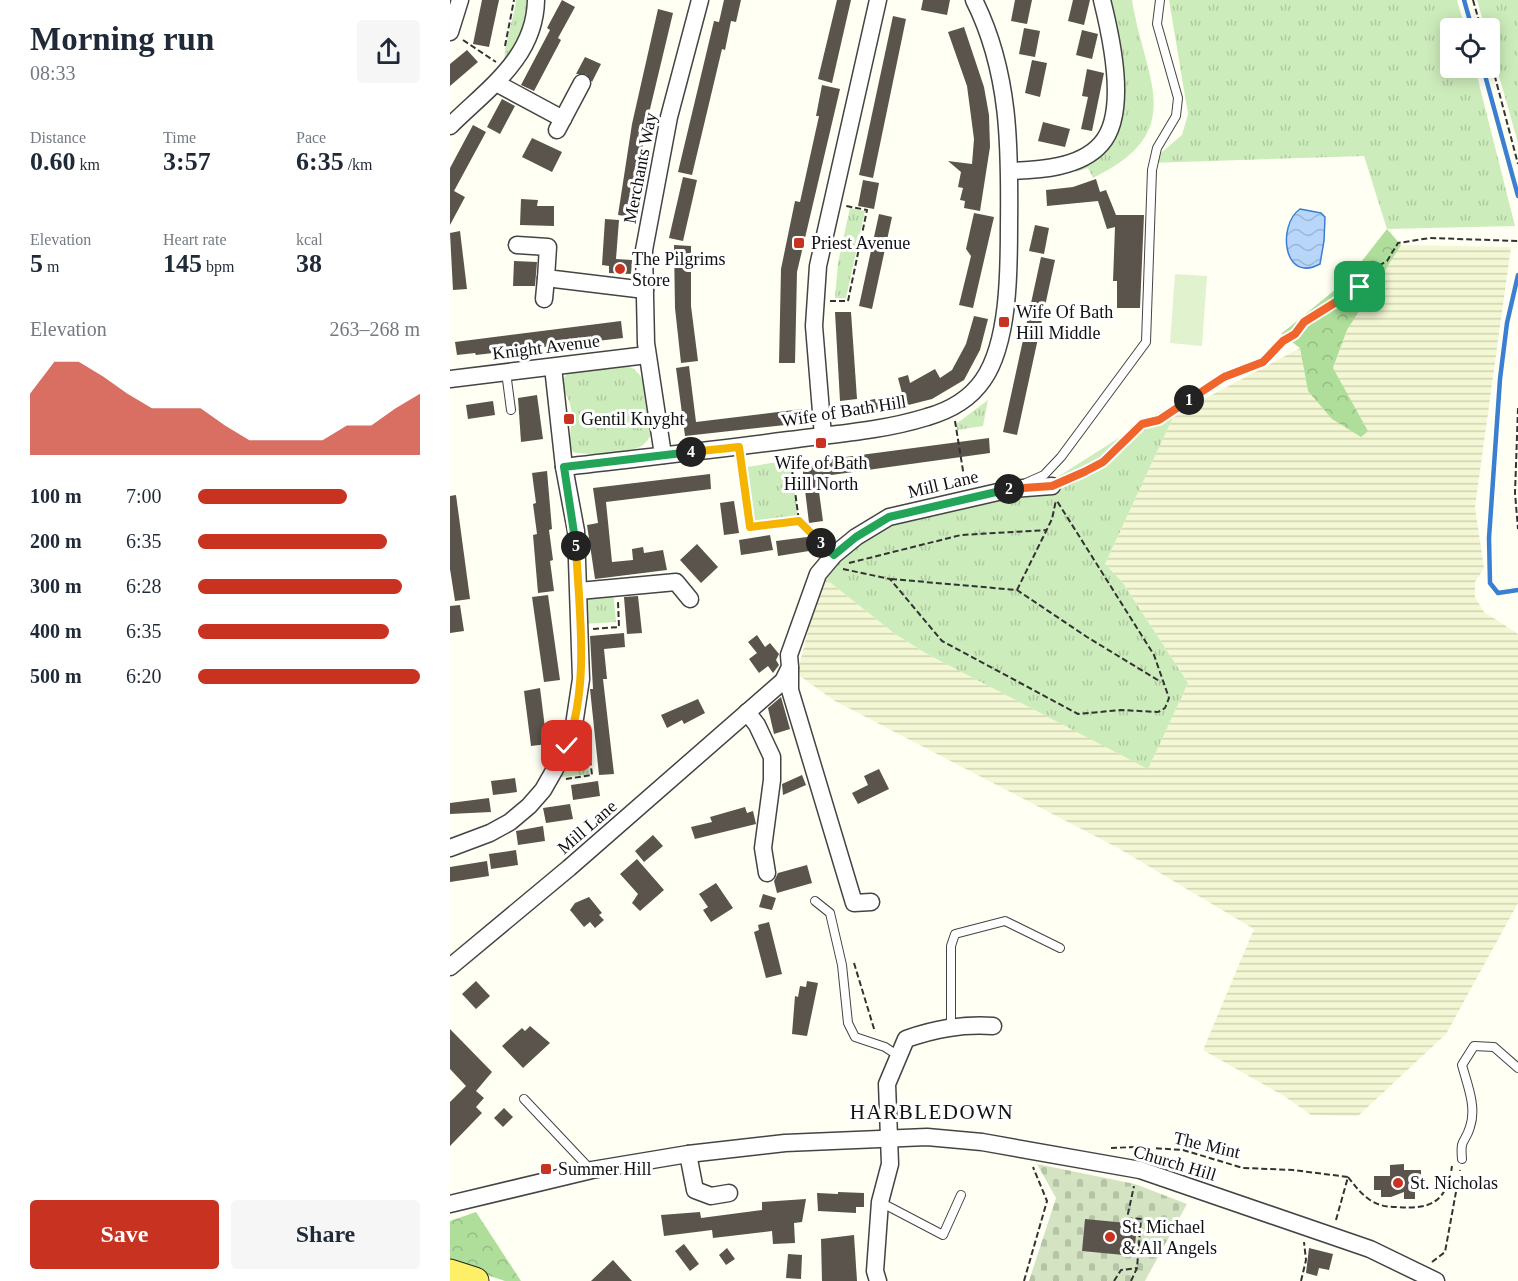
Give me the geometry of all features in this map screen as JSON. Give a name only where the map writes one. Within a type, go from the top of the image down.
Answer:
[{"type":"main road","points":[[450,1273],[476,1281]]},
{"type":"street","points":[[451,32],[460,0]]},
{"type":"street","points":[[450,126],[500,72],[523,51],[529,35],[536,0]]},
{"type":"street","name":"Merchants Way","points":[[663,455],[647,355],[644,250],[650,210],[685,52],[700,0]]},
{"type":"street","points":[[823,436],[815,357],[815,301],[818,266],[878,0]]},
{"type":"street","name":"Wife of Bath Hill","points":[[564,467],[739,447],[908,422],[952,407],[982,382],[998,345],[1002,324],[1008,245],[1010,130],[1004,90],[988,34],[974,0]]},
{"type":"street","points":[[1010,171],[1038,170],[1063,165],[1092,152],[1107,136],[1113,114],[1114,76],[1112,41],[1102,0]]},
{"type":"street","points":[[500,72],[560,124],[582,83]]},
{"type":"street","points":[[517,245],[548,247],[544,299]]},
{"type":"street","points":[[546,278],[645,290]]},
{"type":"street","name":"Knight Avenue","points":[[450,379],[647,355]]},
{"type":"street","points":[[450,848],[490,833],[510,822],[543,790],[567,746],[574,725],[581,679],[576,531],[564,467],[552,367]]},
{"type":"street","name":"Mill Lane","points":[[871,902],[854,903],[790,690],[789,655],[818,574],[856,537],[889,517],[1011,489],[1052,486]]},
{"type":"street","points":[[579,591],[676,582],[690,598]]},
{"type":"street","name":"Mill Lane","points":[[450,967],[569,868],[783,681],[790,667]]},
{"type":"street","points":[[747,712],[757,725],[772,757],[772,780],[764,849],[767,873]]},
{"type":"street","points":[[878,1281],[875,1271],[880,1202],[890,1164],[887,1084],[897,1055],[906,1039],[966,1024],[993,1026]]},
{"type":"street","points":[[450,1204],[592,1170],[688,1154],[786,1143],[890,1137]]},
{"type":"street","name":"Church Hill","points":[[890,1137],[927,1137],[1140,1170],[1370,1249],[1436,1281]]},
{"type":"street","points":[[688,1154],[695,1190],[711,1196],[729,1192]]},
{"type":"lane","points":[[1011,489],[1044,475],[1056,463],[1133,363],[1146,342],[1152,170],[1157,148],[1176,116],[1178,98],[1157,24],[1160,0]]},
{"type":"lane","points":[[506,372],[510,410]]},
{"type":"lane","points":[[815,901],[830,913],[842,965],[848,1023],[855,1037],[885,1047],[897,1055]]},
{"type":"lane","points":[[951,1027],[951,946],[955,934],[1005,921],[1060,948]]},
{"type":"lane","points":[[1461,1163],[1461,1142],[1470,1128],[1472,1105],[1462,1065],[1474,1046],[1494,1047],[1518,1068]]},
{"type":"lane","points":[[524,1099],[592,1170]]},
{"type":"lane","points":[[880,1202],[943,1235],[961,1195]]},
{"type":"path","points":[[500,72],[514,0]]},
{"type":"path","points":[[1473,0],[1478,18]]},
{"type":"path","points":[[451,32],[487,58],[500,72]]},
{"type":"path","points":[[1495,78],[1518,164]]},
{"type":"path","points":[[815,301],[848,301],[867,210],[831,203]]},
{"type":"path","points":[[1052,486],[1103,462],[1142,424],[1159,420],[1224,377],[1263,362],[1283,341],[1295,334],[1304,322],[1360,287],[1380,265],[1387,261],[1398,243],[1430,238],[1518,241]]},
{"type":"path","points":[[952,407],[963,470]]},
{"type":"path","points":[[1518,408],[1515,493],[1518,530]]},
{"type":"path","points":[[788,440],[799,521],[830,562],[890,579],[1017,590],[1078,632],[1161,682]]},
{"type":"path","points":[[739,447],[750,527],[799,521]]},
{"type":"path","points":[[890,579],[942,641],[1078,714],[1121,710],[1158,712],[1165,708],[1169,698],[1161,682],[1154,655],[1056,500],[1047,530],[1017,590]]},
{"type":"path","points":[[830,562],[961,535],[1047,530]]},
{"type":"path","points":[[580,630],[619,627],[617,588]]},
{"type":"path","name":"The Mint","points":[[1101,1149],[1135,1147],[1183,1150],[1243,1168],[1293,1170],[1348,1177]]},
{"type":"path","points":[[1024,1281],[1047,1201],[1026,1151]]},
{"type":"path","points":[[1426,1267],[1445,1252],[1461,1163]]},
{"type":"path","points":[[1348,1177],[1372,1202],[1384,1207],[1414,1209],[1427,1206],[1439,1199],[1450,1181],[1452,1166]]},
{"type":"path","points":[[1131,1281],[1137,1268],[1141,1220],[1126,1218],[1128,1204],[1140,1170]]},
{"type":"path","points":[[1339,1211],[1348,1177]]},
{"type":"path","points":[[1450,1181],[1457,1186]]},
{"type":"path","points":[[1301,1281],[1307,1229]]},
{"type":"path","points":[[1114,1281],[1121,1270],[1137,1268]]},
{"type":"green space","points":[[516,0],[532,0],[525,34],[505,61],[505,49]]},
{"type":"green space","points":[[1106,0],[1132,0],[1154,102],[1151,122],[1142,142],[1123,160],[1093,178],[1088,168],[1076,172],[1076,167],[1099,153],[1111,142],[1120,118]]},
{"type":"green space","points":[[1169,0],[1457,0],[1462,18],[1440,18],[1440,78],[1478,78],[1515,226],[1387,229],[1364,156],[1149,163],[1182,135],[1188,114]]},
{"type":"green space","points":[[1477,0],[1518,0],[1518,143],[1500,78],[1500,18],[1482,18]]},
{"type":"green space","points":[[850,208],[865,211],[846,298],[835,298],[838,263]]},
{"type":"green space","points":[[1387,229],[1401,245],[1347,330],[1333,368],[1368,431],[1361,437],[1332,419],[1308,391],[1300,348],[1281,334],[1347,280]]},
{"type":"green space","points":[[1401,245],[1511,247],[1475,507],[1484,568],[1475,582],[1475,597],[1484,612],[1518,634],[1518,903],[1446,1034],[1358,1116],[1311,1115],[1284,1096],[1203,1050],[1254,929],[1118,848],[835,701],[797,674],[822,576],[895,634],[927,654],[1148,768],[1188,683],[1123,583],[1105,564],[1174,415],[1300,348],[1308,391],[1368,431],[1333,369],[1347,330],[1365,296]]},
{"type":"green space","points":[[1175,274],[1207,276],[1202,346],[1170,343]]},
{"type":"green space","points":[[624,365],[640,375],[644,383],[651,434],[649,438],[637,448],[619,452],[598,454],[573,452],[567,441],[570,440],[571,408],[562,380],[569,372]]},
{"type":"green space","points":[[988,400],[983,426],[957,430],[956,424]]},
{"type":"green space","points":[[1166,408],[1174,415],[1105,564],[1123,583],[1188,683],[1148,769],[927,654],[895,634],[822,576],[846,548],[867,534],[892,523],[948,506],[1059,492],[1048,483]]},
{"type":"green space","points":[[790,460],[799,521],[750,527],[741,468]]},
{"type":"green space","points":[[613,591],[616,622],[584,624],[583,593]]},
{"type":"green space","points":[[583,711],[590,774],[562,777],[560,773]]},
{"type":"green space","points":[[1037,1164],[1135,1184],[1187,1204],[1145,1281],[1029,1281],[1056,1198]]},
{"type":"green space","points":[[476,1212],[521,1281],[505,1281],[450,1263],[450,1221]]},
{"type":"water","points":[[1300,209],[1321,213],[1325,217],[1320,264],[1308,268],[1298,266],[1291,260],[1286,239],[1288,227]]},
{"type":"building","points":[[482,0],[499,0],[489,47],[473,44]]},
{"type":"building","points":[[562,0],[575,7],[558,38],[561,40],[534,91],[521,85],[550,30],[547,28]]},
{"type":"building","points":[[724,0],[741,0],[736,22],[731,21],[725,50],[722,49],[692,175],[678,172],[714,21],[719,22]]},
{"type":"building","points":[[837,0],[851,0],[832,83],[818,79]]},
{"type":"building","points":[[923,0],[950,0],[947,15],[921,10]]},
{"type":"building","points":[[1015,0],[1032,0],[1027,24],[1011,21]]},
{"type":"building","points":[[1073,0],[1090,0],[1084,25],[1068,21]]},
{"type":"building","points":[[658,9],[673,13],[645,130],[632,217],[618,215],[632,124]]},
{"type":"building","points":[[893,16],[906,19],[873,178],[859,175]]},
{"type":"building","points":[[964,27],[984,87],[989,115],[990,147],[980,211],[964,208],[965,201],[960,200],[963,188],[958,187],[961,172],[948,161],[972,164],[974,139],[967,86],[948,32]]},
{"type":"building","points":[[1024,28],[1040,31],[1035,57],[1019,54]]},
{"type":"building","points":[[1082,30],[1098,34],[1092,59],[1076,55]]},
{"type":"building","points":[[467,50],[478,62],[450,86],[450,64]]},
{"type":"building","points":[[585,57],[601,64],[592,82],[586,74],[576,74]]},
{"type":"building","points":[[1032,60],[1047,63],[1040,97],[1025,93]]},
{"type":"building","points":[[1087,69],[1104,73],[1092,131],[1081,129],[1088,97],[1082,96]]},
{"type":"building","points":[[822,85],[840,89],[797,272],[795,363],[779,363],[781,269],[795,201],[800,202],[819,116],[816,116]]},
{"type":"building","points":[[502,99],[515,106],[500,134],[487,127]]},
{"type":"building","points":[[1043,122],[1070,129],[1065,147],[1038,141]]},
{"type":"building","points":[[473,125],[486,132],[454,191],[465,197],[450,225],[450,168]]},
{"type":"building","points":[[532,138],[562,152],[552,172],[522,157]]},
{"type":"building","points":[[683,177],[697,180],[683,241],[669,238]]},
{"type":"building","points":[[1096,179],[1100,192],[1106,190],[1116,215],[1144,215],[1140,308],[1117,308],[1117,281],[1113,281],[1115,227],[1107,229],[1098,201],[1047,206],[1046,190],[1073,187]]},
{"type":"building","points":[[863,180],[879,183],[874,209],[858,206]]},
{"type":"building","points":[[521,199],[538,200],[537,206],[554,206],[554,226],[520,225]]},
{"type":"building","points":[[974,213],[994,217],[973,308],[959,305],[971,256],[966,249]]},
{"type":"building","points":[[879,214],[892,217],[872,309],[859,306]]},
{"type":"building","points":[[605,219],[619,220],[616,259],[632,260],[631,274],[609,273],[609,266],[602,265]]},
{"type":"building","points":[[1035,225],[1049,228],[1044,254],[1029,251]]},
{"type":"building","points":[[460,231],[467,289],[453,290],[450,233]]},
{"type":"building","points":[[674,245],[691,246],[691,306],[698,361],[681,363],[675,308]]},
{"type":"building","points":[[1041,257],[1055,260],[1017,435],[1003,432]]},
{"type":"building","points":[[514,261],[537,262],[535,286],[513,286]]},
{"type":"building","points":[[835,312],[851,312],[857,399],[840,401]]},
{"type":"building","points":[[974,316],[988,319],[980,350],[964,380],[932,399],[873,414],[870,400],[902,393],[898,378],[908,375],[910,383],[935,369],[940,378],[952,370],[966,344]]},
{"type":"building","points":[[621,321],[623,338],[476,355],[475,353],[457,355],[455,342]]},
{"type":"building","points":[[689,366],[696,422],[802,409],[804,423],[685,436],[676,368]]},
{"type":"building","points":[[537,395],[543,439],[521,442],[518,398]]},
{"type":"building","points":[[493,401],[495,415],[468,419],[466,405]]},
{"type":"building","points":[[989,438],[990,453],[817,477],[823,521],[809,523],[802,465]]},
{"type":"building","points":[[547,471],[552,529],[549,530],[553,560],[550,561],[554,591],[538,593],[533,535],[537,534],[533,504],[536,503],[532,473]]},
{"type":"building","points":[[710,474],[711,489],[606,502],[612,562],[633,560],[632,549],[643,547],[644,553],[663,550],[667,570],[595,579],[587,525],[598,523],[593,488]]},
{"type":"building","points":[[456,495],[470,599],[455,601],[450,569],[450,496]]},
{"type":"building","points":[[734,501],[739,533],[724,535],[720,503]]},
{"type":"building","points":[[770,535],[773,550],[741,555],[739,540]]},
{"type":"building","points":[[807,537],[809,551],[778,556],[776,541]]},
{"type":"building","points":[[697,544],[718,567],[701,583],[680,560]]},
{"type":"building","points":[[548,595],[560,680],[544,682],[532,597]]},
{"type":"building","points":[[638,596],[642,633],[627,634],[624,597]]},
{"type":"building","points":[[460,605],[464,631],[450,633],[450,606]]},
{"type":"building","points":[[624,633],[625,647],[604,649],[607,679],[603,679],[614,774],[599,775],[590,689],[593,689],[590,636]]},
{"type":"building","points":[[757,635],[765,647],[770,643],[779,654],[776,660],[779,665],[773,673],[768,666],[759,673],[749,659],[757,653],[748,642]]},
{"type":"building","points":[[540,688],[547,744],[531,746],[524,691]]},
{"type":"building","points":[[781,697],[790,729],[774,734],[768,708]]},
{"type":"building","points":[[698,699],[705,713],[684,724],[682,720],[667,728],[661,715]]},
{"type":"building","points":[[879,769],[889,789],[858,804],[852,793],[868,785],[864,776]]},
{"type":"building","points":[[802,775],[806,785],[783,795],[782,784]]},
{"type":"building","points":[[515,778],[517,792],[493,795],[491,781]]},
{"type":"building","points":[[598,781],[600,796],[573,800],[571,785]]},
{"type":"building","points":[[489,798],[491,812],[450,814],[450,803]]},
{"type":"building","points":[[570,804],[573,819],[546,823],[543,808]]},
{"type":"building","points":[[745,807],[747,813],[753,811],[756,824],[695,839],[691,827],[712,822],[710,817]]},
{"type":"building","points":[[543,826],[545,841],[518,845],[516,831]]},
{"type":"building","points":[[653,835],[663,846],[644,862],[635,851]]},
{"type":"building","points":[[516,850],[518,865],[491,869],[489,854]]},
{"type":"building","points":[[637,859],[664,890],[640,911],[632,903],[638,894],[620,874]]},
{"type":"building","points":[[487,861],[489,876],[450,882],[450,867]]},
{"type":"building","points":[[807,865],[812,883],[777,893],[774,881],[778,873]]},
{"type":"building","points":[[716,883],[733,908],[711,922],[703,910],[708,907],[699,894]]},
{"type":"building","points":[[763,894],[776,898],[772,910],[759,907]]},
{"type":"building","points":[[589,897],[602,913],[599,915],[604,920],[595,928],[590,922],[584,927],[570,910],[575,903]]},
{"type":"building","points":[[769,922],[782,974],[766,978],[754,932],[759,930],[758,925]]},
{"type":"building","points":[[476,981],[490,996],[476,1009],[462,994]]},
{"type":"building","points":[[807,981],[818,983],[807,1036],[792,1034],[795,996],[798,997],[800,986],[806,987]]},
{"type":"building","points":[[530,1026],[550,1043],[523,1068],[502,1046],[522,1028],[525,1031]]},
{"type":"building","points":[[450,1029],[492,1072],[476,1091],[484,1098],[476,1107],[482,1113],[450,1146],[450,1102],[466,1086],[450,1069]]},
{"type":"building","points":[[504,1108],[513,1117],[503,1127],[494,1118]]},
{"type":"building","name":"St. Nicholas","points":[[1404,1164],[1404,1170],[1421,1170],[1421,1191],[1415,1191],[1415,1199],[1404,1199],[1404,1192],[1391,1197],[1381,1197],[1381,1190],[1374,1190],[1374,1176],[1390,1176],[1390,1165]]},
{"type":"building","points":[[838,1192],[864,1193],[864,1207],[856,1207],[856,1213],[818,1211],[817,1193],[838,1194]]},
{"type":"building","points":[[806,1199],[802,1222],[794,1223],[795,1243],[773,1244],[772,1231],[713,1238],[712,1230],[664,1236],[661,1215],[700,1212],[701,1218],[762,1210],[762,1202]]},
{"type":"building","name":"St. Michael & All Angels","points":[[1085,1219],[1137,1224],[1134,1256],[1082,1251]]},
{"type":"building","points":[[854,1235],[857,1281],[822,1281],[821,1239]]},
{"type":"building","points":[[684,1244],[699,1264],[690,1271],[675,1251]]},
{"type":"building","points":[[727,1248],[735,1259],[726,1265],[719,1255]]},
{"type":"building","points":[[1309,1248],[1333,1254],[1329,1270],[1319,1268],[1317,1276],[1306,1273]]},
{"type":"building","points":[[788,1254],[802,1255],[801,1279],[786,1278]]},
{"type":"building","points":[[613,1260],[632,1281],[591,1281]]},
{"type":"waterway","points":[[1464,0],[1469,18]]},
{"type":"waterway","points":[[1486,78],[1518,196]]},
{"type":"waterway","points":[[1518,275],[1507,323],[1500,379],[1489,538],[1490,583],[1498,593],[1518,590]]},
{"type":"place","name":"Priest Avenue","points":[[799,243]]},
{"type":"place","name":"The Pilgrims Store","points":[[620,269]]},
{"type":"place","name":"Wife Of Bath Hill Middle","points":[[1004,322]]},
{"type":"place","name":"Gentil Knyght","points":[[569,419]]},
{"type":"place","name":"Wife of Bath Hill North","points":[[821,443]]},
{"type":"place","name":"Summer Hill","points":[[546,1169]]},
{"type":"place","name":"St. Nicholas","points":[[1398,1183]]},
{"type":"place","name":"St. Michael & All Angels","points":[[1110,1237]]},
{"type":"district","name":"HARBLEDOWN","points":[[932,1112]]},
{"type":"route","points":[[567,746],[574,725],[581,679],[576,531],[564,467],[739,447],[750,527],[799,521],[834,555],[856,537],[889,517],[1011,489],[1052,486],[1084,472],[1103,462],[1142,424],[1146,425],[1159,420],[1224,377],[1263,362],[1283,341],[1295,334],[1304,322],[1360,287]]}]
